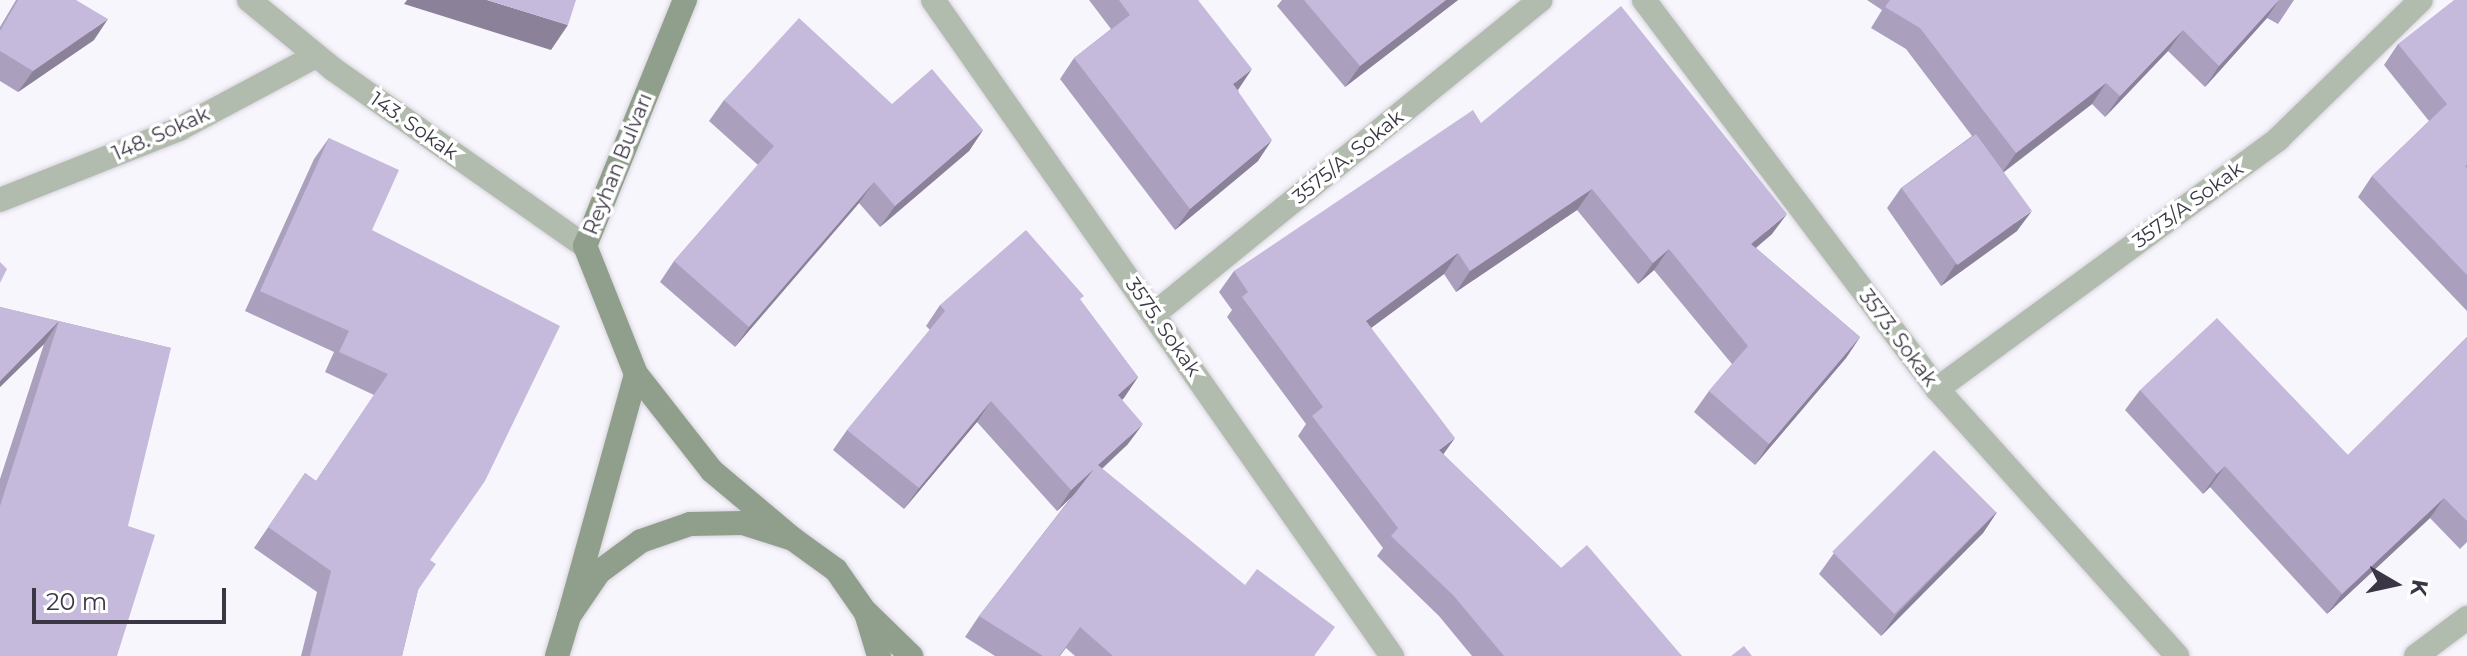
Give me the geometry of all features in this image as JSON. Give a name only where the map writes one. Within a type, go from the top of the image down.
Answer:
[{"type":"main road","name":"Reyhan Bulvarı","points":[[685,0],[585,246],[636,374],[712,471],[793,539]]},
{"type":"main road","points":[[557,656],[636,374]]},
{"type":"main road","points":[[569,616],[599,572],[641,541],[678,528],[743,523],[793,539],[836,570],[866,613],[911,656]]},
{"type":"main road","points":[[866,613],[879,656]]},
{"type":"street","name":"143. Sokak","points":[[249,0],[316,56],[585,246]]},
{"type":"street","name":"3575. Sokak","points":[[933,0],[1392,656]]},
{"type":"street","name":"3575/A. Sokak","points":[[1154,314],[1541,0]]},
{"type":"street","name":"3573. Sokak","points":[[1644,0],[1937,389],[2177,656]]},
{"type":"street","name":"3573/A Sokak","points":[[1937,389],[2278,139],[2421,0]]},
{"type":"street","name":"148. Sokak","points":[[0,200],[179,129],[316,56]]},
{"type":"street","points":[[2416,656],[2467,618]]},
{"type":"building","points":[[18,0],[76,0],[108,19],[33,71],[0,51],[0,31]]},
{"type":"building","points":[[487,0],[576,0],[568,25]]},
{"type":"building","points":[[1119,0],[1198,0],[1252,69],[1233,84],[1272,140],[1190,209],[1074,58],[1130,15]]},
{"type":"building","points":[[1304,0],[1446,0],[1360,66]]},
{"type":"building","points":[[1890,0],[2279,0],[2219,66],[2183,30],[2120,96],[2106,83],[2016,153],[1920,28],[1885,7]]},
{"type":"building","points":[[2454,0],[2467,0],[2467,275],[2372,176],[2447,104],[2398,44]]},
{"type":"building","points":[[1621,6],[1787,214],[1751,244],[1860,337],[1769,444],[1709,391],[1748,346],[1669,249],[1653,263],[1592,189],[1470,271],[1458,253],[1366,321],[1455,438],[1439,450],[1561,568],[1587,545],[1682,656],[1504,656],[1453,595],[1391,536],[1398,528],[1312,416],[1323,407],[1242,297],[1248,292],[1234,271],[1473,110],[1481,123]]},
{"type":"building","points":[[799,18],[892,104],[932,69],[983,130],[895,206],[874,182],[749,327],[674,261],[774,146],[724,100]]},
{"type":"building","points":[[1976,134],[2032,211],[1957,265],[1902,188]]},
{"type":"building","points":[[329,138],[399,170],[372,230],[560,326],[485,481],[430,560],[436,564],[418,590],[402,656],[310,656],[331,571],[268,527],[305,473],[316,481],[388,374],[339,352],[349,331],[260,291]]},
{"type":"building","points":[[1026,230],[1084,296],[1080,299],[1138,377],[1118,395],[1143,424],[1098,465],[1245,585],[1257,569],[1335,627],[1314,656],[1113,656],[1080,627],[1059,656],[1043,656],[979,616],[1094,469],[1071,490],[991,401],[919,488],[847,430],[945,311],[940,305]]},
{"type":"building","points":[[0,262],[7,269],[0,283]]},
{"type":"building","points":[[0,307],[59,321],[0,381]]},
{"type":"building","points":[[2217,318],[2348,455],[2467,337],[2467,521],[2444,498],[2342,594],[2225,466],[2217,474],[2140,390]]},
{"type":"building","points":[[59,321],[171,348],[128,526],[155,535],[117,656],[0,656],[0,506]]},
{"type":"building","points":[[1934,450],[1996,512],[1894,614],[1832,552]]},
{"type":"building","points":[[1744,646],[1752,656],[1731,656]]}]
